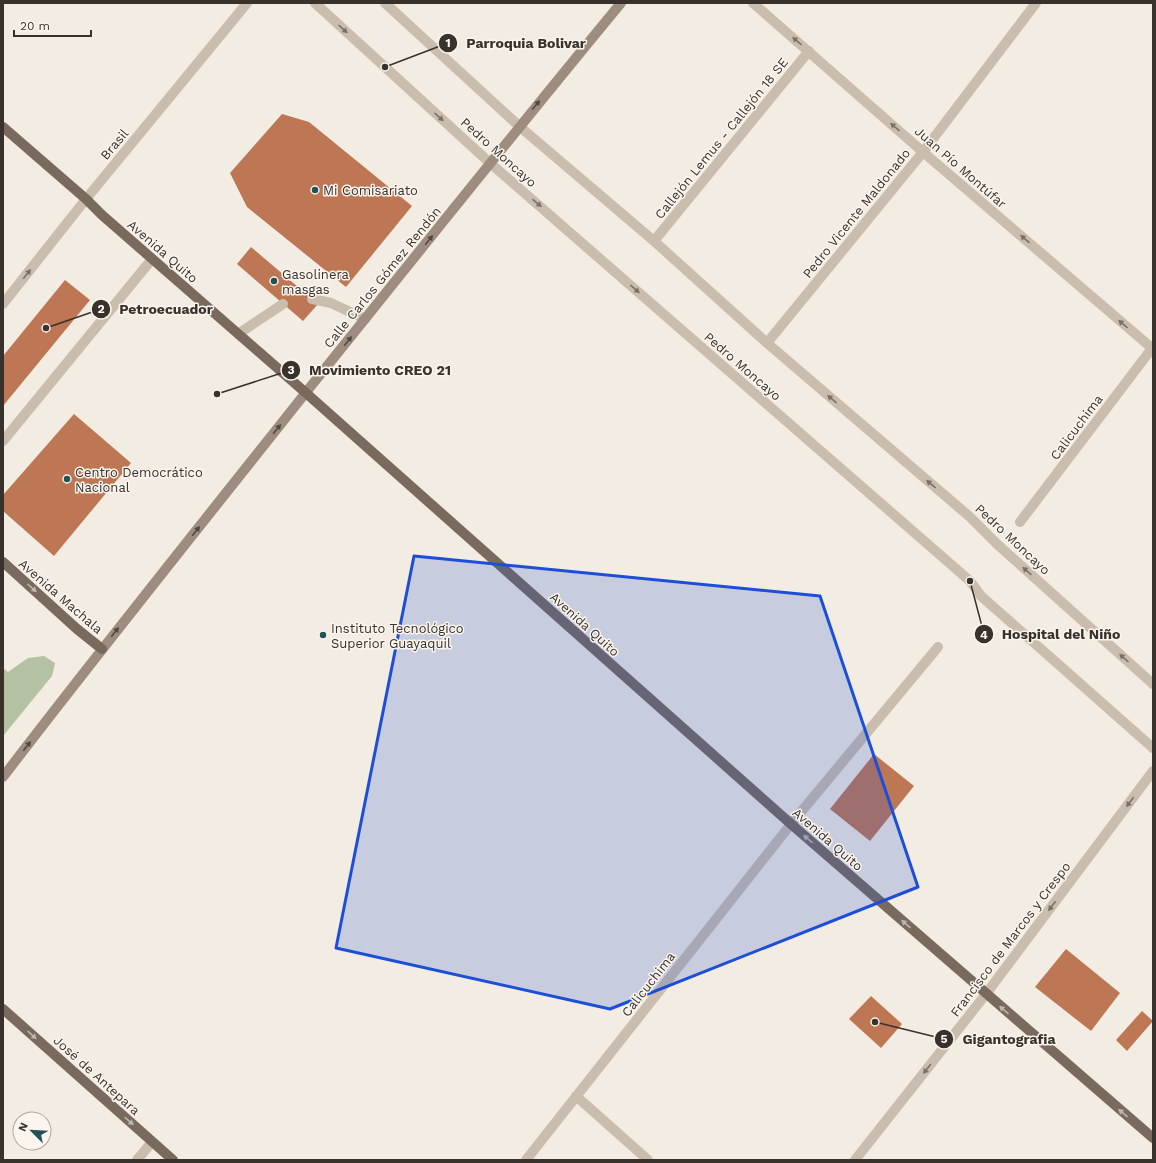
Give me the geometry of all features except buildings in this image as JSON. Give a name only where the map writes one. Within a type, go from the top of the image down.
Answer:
[{"type":"main road","name":"Calle Carlos Gómez Rendón","points":[[3,777],[102,649],[519,126],[621,3]]},
{"type":"main road","name":"Avenida Quito","points":[[3,127],[791,824],[1153,1138]]},
{"type":"main road","name":"Avenida Machala","points":[[3,562],[77,629],[102,649]]},
{"type":"main road","name":"José de Antepara","points":[[3,1009],[173,1160]]},
{"type":"street","name":"Brasil","points":[[3,304],[86,199],[247,3]]},
{"type":"street","name":"Pedro Moncayo","points":[[315,3],[490,163],[970,581],[981,596],[1153,748]]},
{"type":"street","name":"Pedro Moncayo","points":[[385,3],[519,126],[654,241],[767,343],[970,517],[997,544],[1153,684]]},
{"type":"street","name":"Juan Pío Montúfar","points":[[753,3],[923,152],[1153,348]]},
{"type":"street","name":"Pedro Vicente Maldonado","points":[[767,343],[923,152],[1036,3]]},
{"type":"street","name":"Callejón Lemus - Callejón 18 SE","points":[[654,241],[809,51]]},
{"type":"street","points":[[3,441],[152,259]]},
{"type":"street","points":[[312,299],[331,303],[366,319]]},
{"type":"street","points":[[238,334],[283,304]]},
{"type":"street","name":"Calicuchima","points":[[1020,522],[1153,348]]},
{"type":"street","name":"Calicuchima","points":[[526,1160],[791,824],[938,647]]},
{"type":"street","name":"Francisco de Marcos y Crespo","points":[[855,1160],[986,994],[1153,771]]},
{"type":"street","points":[[576,1096],[648,1160]]},
{"type":"street","points":[[137,1160],[152,1142]]},
{"type":"highlighted area","points":[[414,556],[820,596],[918,887],[610,1009],[336,948]]},
{"type":"green space","points":[[44,656],[55,663],[52,676],[3,736],[3,668],[8,672],[28,658]]},
{"type":"place","name":"Parroquia Bolivar","points":[[385,67]]},
{"type":"place","name":"Mi Comisariato","points":[[315,190]]},
{"type":"place","name":"Gasolinera masgas","points":[[274,281]]},
{"type":"place","name":"Petroecuador","points":[[46,328]]},
{"type":"place","name":"Movimiento CREO 21","points":[[217,394]]},
{"type":"place","name":"Centro Democrático Nacional","points":[[67,479]]},
{"type":"place","name":"Hospital del Niño","points":[[970,581]]},
{"type":"place","name":"Instituto Tecnológico Superior Guayaquil","points":[[323,635]]},
{"type":"place","name":"Gigantografia","points":[[875,1022]]}]
